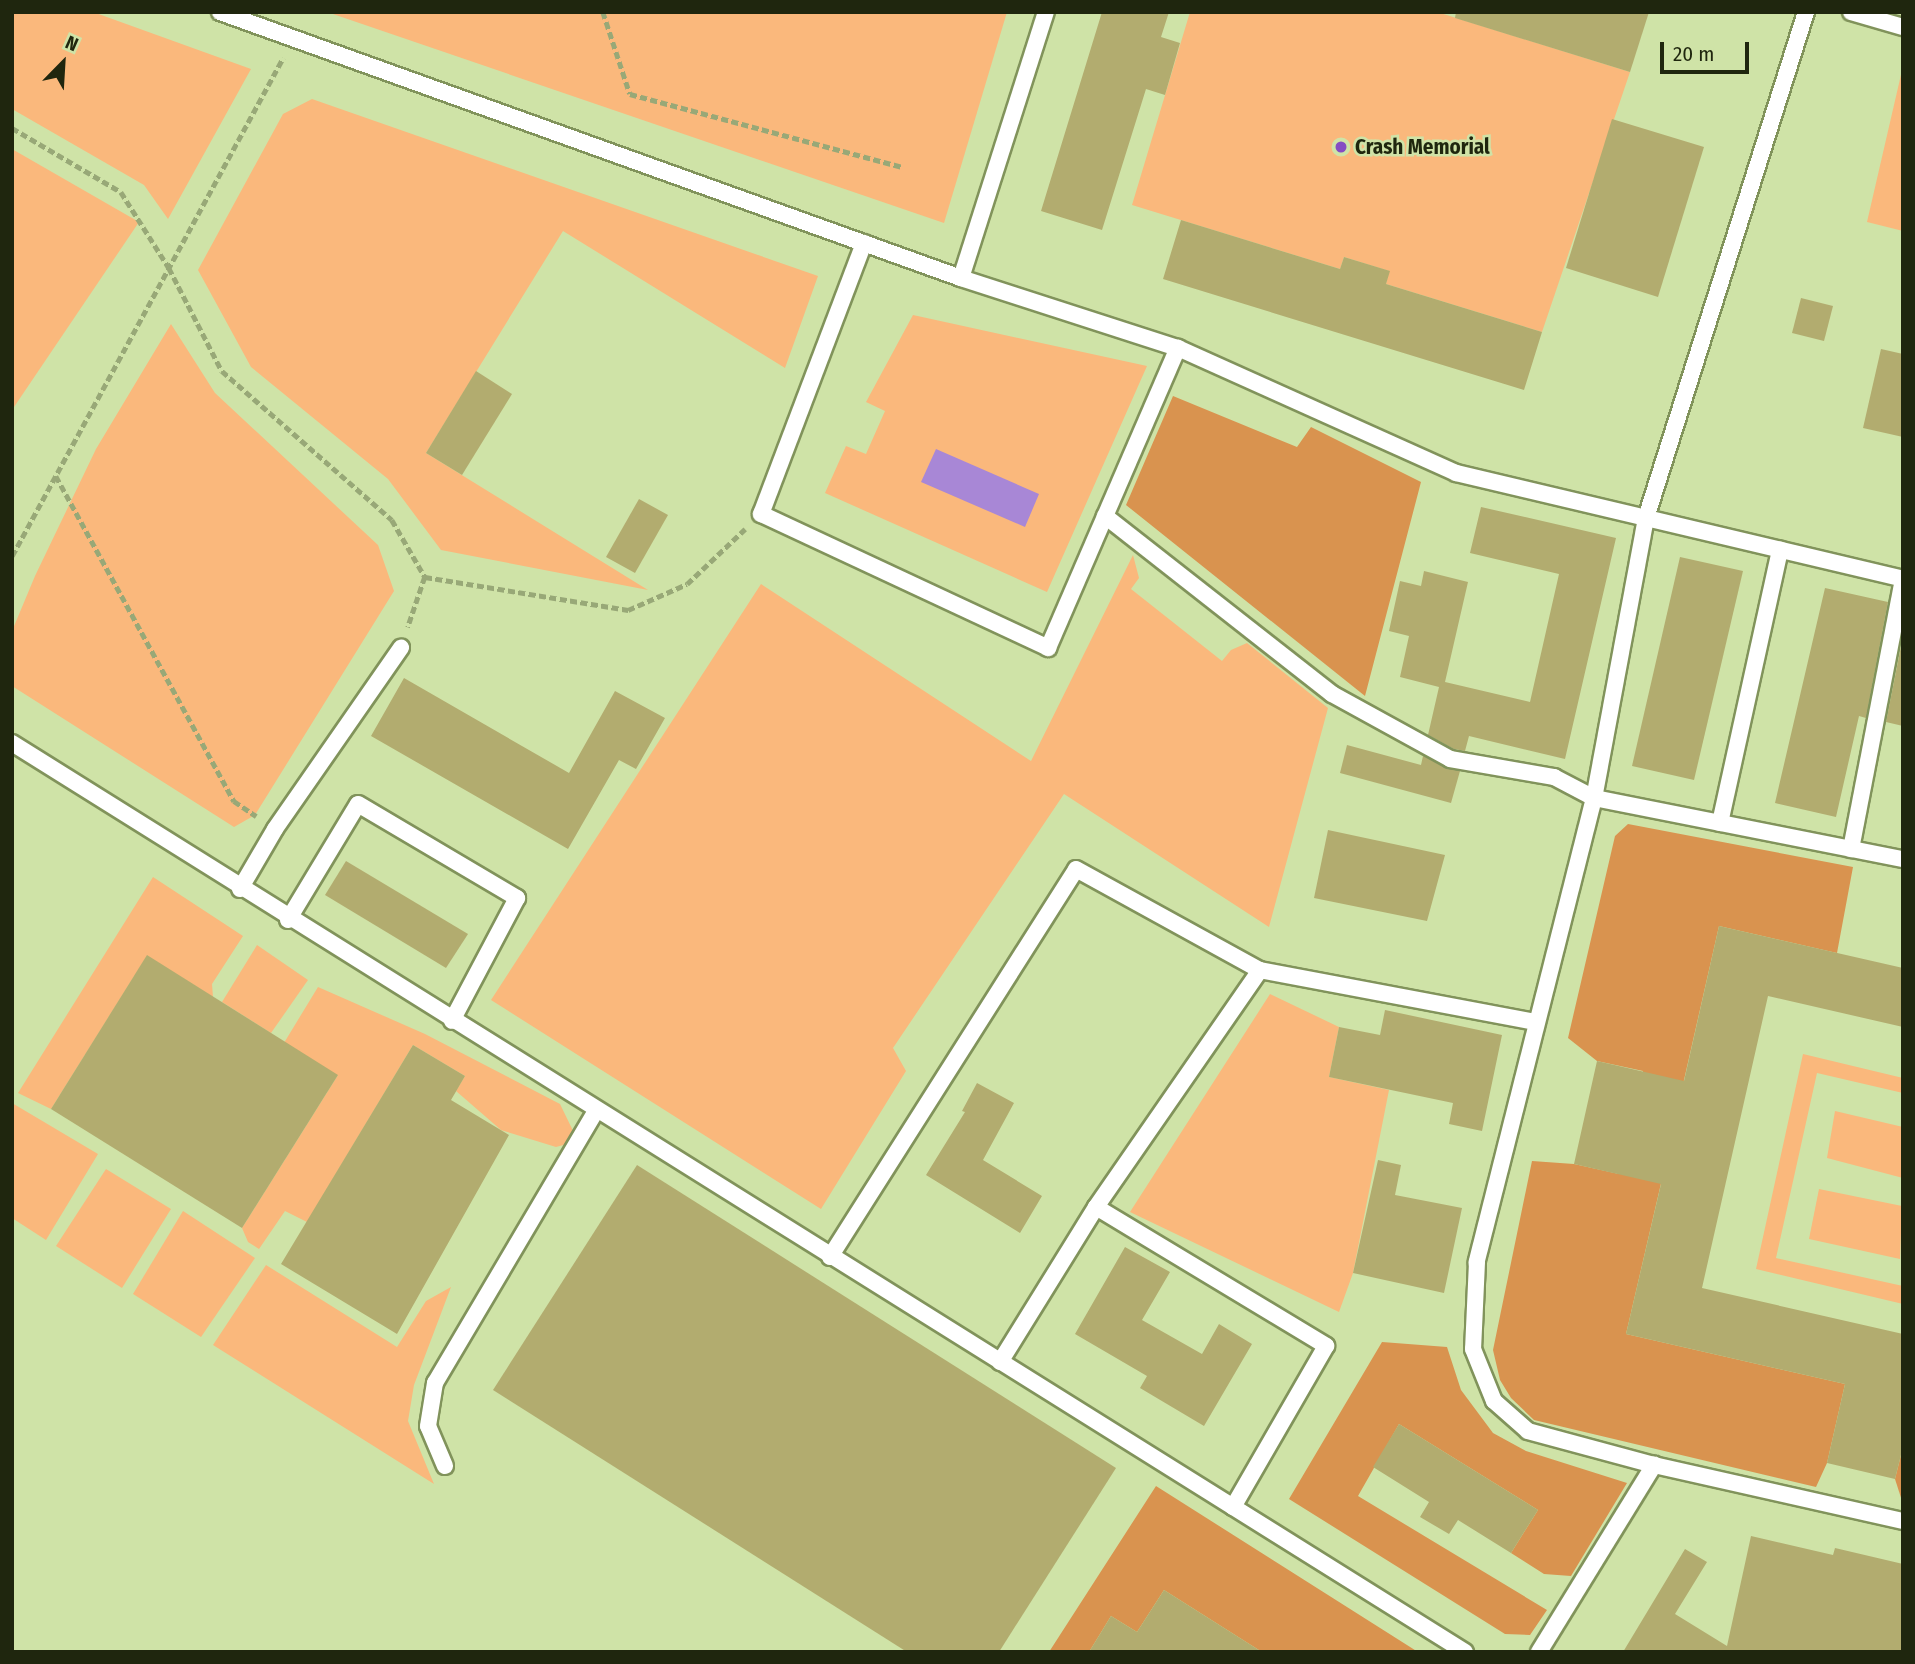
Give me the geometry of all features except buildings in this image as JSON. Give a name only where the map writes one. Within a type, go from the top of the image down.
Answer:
[{"type":"lane","points":[[220,12],[961,278],[1178,348],[1456,473],[1903,579],[1851,849]]},
{"type":"lane","points":[[961,278],[1046,12]]},
{"type":"lane","points":[[1806,12],[1646,518],[1594,798],[1477,1262],[1473,1349],[1494,1401],[1528,1430],[1654,1465],[1903,1521]]},
{"type":"lane","points":[[1851,12],[1903,27]]},
{"type":"lane","points":[[864,243],[761,514],[1048,648],[1178,348]]},
{"type":"lane","points":[[1105,516],[1332,694],[1450,759],[1554,776],[1594,798],[1903,859]]},
{"type":"lane","points":[[1720,823],[1780,550]]},
{"type":"lane","points":[[240,889],[275,829],[401,648]]},
{"type":"lane","points":[[12,743],[288,920],[1465,1652]]},
{"type":"lane","points":[[288,920],[358,804],[517,898],[453,1021]]},
{"type":"lane","points":[[830,1257],[1076,869],[1260,970],[1536,1022]]},
{"type":"lane","points":[[1000,1362],[1096,1208],[1260,970]]},
{"type":"lane","points":[[445,1466],[428,1426],[435,1384],[596,1111]]},
{"type":"lane","points":[[1096,1208],[1326,1346],[1233,1507]]},
{"type":"lane","points":[[1539,1652],[1654,1465]]},
{"type":"path","points":[[603,12],[630,94],[903,167]]},
{"type":"path","points":[[12,556],[293,38]]},
{"type":"path","points":[[12,128],[121,192],[169,268],[222,370],[392,520],[425,577],[401,648]]},
{"type":"path","points":[[56,475],[234,801],[275,829]]},
{"type":"path","points":[[425,577],[628,610],[687,584],[761,514]]},
{"type":"shaded area","points":[[12,12],[93,12],[251,69],[168,219],[144,185],[12,109]]},
{"type":"shaded area","points":[[327,12],[1007,12],[944,223]]},
{"type":"shaded area","points":[[1190,12],[1437,12],[1630,72],[1542,332],[1386,284],[1389,271],[1344,257],[1340,269],[1132,205]]},
{"type":"shaded area","points":[[1903,66],[1903,231],[1867,222]]},
{"type":"shaded area","points":[[312,99],[818,276],[785,368],[563,231],[426,453],[648,590],[441,550],[388,479],[251,367],[198,270],[283,114]]},
{"type":"shaded area","points":[[12,149],[139,222],[12,410]]},
{"type":"shaded area","points":[[913,315],[1147,366],[1047,592],[825,493],[846,446],[866,454],[885,411],[866,402]]},
{"type":"shaded area","points":[[171,324],[215,393],[378,545],[394,591],[255,815],[234,827],[12,686],[12,631],[35,576],[96,449]]},
{"type":"shaded area","points":[[1173,396],[1297,447],[1311,427],[1421,482],[1365,696],[1126,505]]},
{"type":"shaded area","points":[[936,449],[1039,494],[1025,527],[921,482]]},
{"type":"shaded area","points":[[1133,555],[1139,578],[1131,589],[1222,661],[1231,650],[1247,643],[1328,708],[1269,927],[1064,794],[893,1048],[906,1071],[821,1209],[491,1000],[761,584],[1031,761]]},
{"type":"shaded area","points":[[1628,824],[1853,867],[1837,953],[1719,926],[1679,1102],[1638,1092],[1643,1071],[1597,1061],[1568,1038],[1615,836]]},
{"type":"shaded area","points":[[153,877],[243,936],[212,984],[213,997],[147,956],[51,1109],[18,1093]]},
{"type":"shaded area","points":[[257,945],[308,980],[271,1033],[222,1002]]},
{"type":"shaded area","points":[[318,987],[425,1034],[560,1104],[578,1141],[556,1147],[501,1130],[456,1091],[465,1076],[413,1045],[307,1222],[285,1211],[259,1249],[248,1242],[242,1228],[338,1075],[234,1125]]},
{"type":"shaded area","points":[[1270,994],[1339,1027],[1329,1077],[1389,1090],[1353,1273],[1339,1312],[1130,1212]]},
{"type":"shaded area","points":[[1803,1054],[1903,1078],[1903,1093],[1817,1073],[1776,1258],[1903,1286],[1903,1304],[1756,1269]]},
{"type":"shaded area","points":[[12,1103],[98,1154],[46,1240],[12,1218]]},
{"type":"shaded area","points":[[1835,1111],[1903,1127],[1903,1178],[1827,1158]]},
{"type":"shaded area","points":[[1532,1161],[1574,1164],[1619,1174],[1666,1162],[1626,1334],[1845,1384],[1827,1463],[1816,1487],[1534,1420],[1511,1398],[1500,1380],[1493,1350]]},
{"type":"shaded area","points":[[106,1169],[171,1209],[122,1288],[56,1246]]},
{"type":"shaded area","points":[[1819,1189],[1902,1206],[1900,1259],[1809,1239]]},
{"type":"shaded area","points":[[183,1211],[255,1258],[201,1337],[133,1294]]},
{"type":"shaded area","points":[[266,1265],[397,1347],[426,1301],[451,1287],[414,1385],[408,1421],[434,1484],[213,1345]]},
{"type":"shaded area","points":[[1382,1342],[1447,1347],[1461,1390],[1493,1433],[1526,1451],[1627,1483],[1571,1576],[1544,1574],[1511,1553],[1538,1510],[1399,1424],[1358,1496],[1547,1610],[1530,1635],[1505,1634],[1289,1499]]},
{"type":"shaded area","points":[[1903,1447],[1903,1504],[1895,1479]]},
{"type":"shaded area","points":[[1156,1486],[1418,1652],[1262,1652],[1164,1590],[1137,1632],[1111,1616],[1089,1652],[1049,1652]]},
{"type":"place","name":"Crash Memorial","points":[[1341,147]]}]
